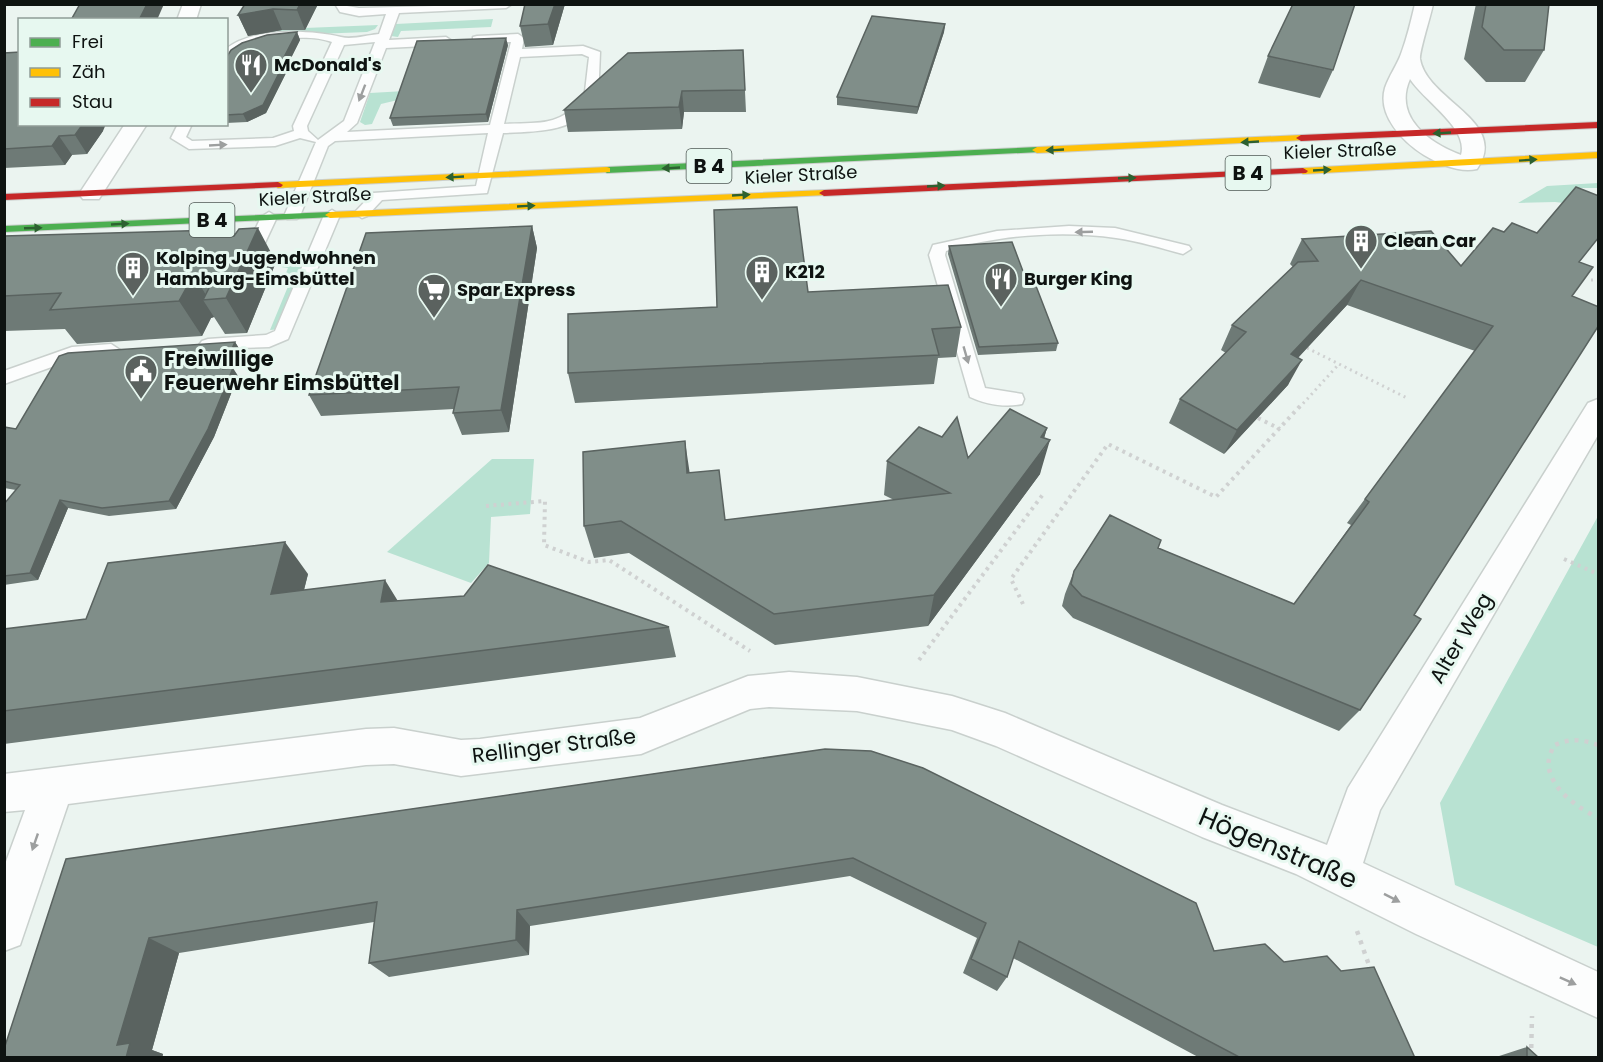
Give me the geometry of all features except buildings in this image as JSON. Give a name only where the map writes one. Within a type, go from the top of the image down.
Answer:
[{"type":"main road","name":"Kieler Straße","points":[[4,198],[1599,125]]},
{"type":"main road","name":"Kieler Straße","points":[[4,229],[1469,164],[1599,155]]},
{"type":"street","points":[[1410,58],[1421,85],[1471,132],[1474,146],[1469,164],[1446,159],[1433,152],[1413,134],[1396,111],[1394,97],[1398,81],[1410,58],[1424,4]]},
{"type":"street","points":[[92,194],[135,126]]},
{"type":"street","name":"Alter Weg","points":[[1339,872],[1362,802],[1599,410]]},
{"type":"street","name":"Rellinger Straße","points":[[4,794],[366,747],[394,746],[461,758],[525,752],[641,736],[748,693],[769,690],[789,689],[857,694],[952,713]]},
{"type":"street","name":"Högenstraße","points":[[952,713],[1071,758],[1217,823],[1339,872],[1431,919],[1599,995]]},
{"type":"street","points":[[4,929],[54,786]]},
{"type":"lane","points":[[341,4],[349,11],[506,4]]},
{"type":"lane","points":[[292,216],[304,184],[328,141],[350,123],[394,10]]},
{"type":"lane","points":[[228,54],[242,43],[262,39],[325,37],[339,41],[462,40],[519,31],[482,190],[378,196],[362,213]]},
{"type":"lane","points":[[301,133],[300,126],[339,41]]},
{"type":"lane","points":[[183,126],[178,138],[189,145],[279,142],[301,133],[328,141],[554,126],[570,120],[591,102],[596,56],[583,50],[514,53]]},
{"type":"lane","points":[[186,346],[212,337],[269,341],[282,335],[332,214]]},
{"type":"lane","points":[[247,264],[269,217]]},
{"type":"lane","points":[[1015,399],[987,397],[977,392],[937,255],[939,248],[968,240],[1090,231],[1121,234],[1183,249]]},
{"type":"lane","points":[[4,378],[72,353],[129,349]]},
{"type":"path","points":[[1591,280],[1599,280]]},
{"type":"path","points":[[1307,348],[1407,398]]},
{"type":"path","points":[[1023,604],[1011,579],[1108,444],[1216,497],[1339,364]]},
{"type":"path","points":[[1258,418],[1280,429]]},
{"type":"path","points":[[919,660],[1044,493]]},
{"type":"path","points":[[486,506],[545,501],[544,545],[589,562],[609,560],[753,653]]},
{"type":"path","points":[[1564,559],[1599,574]]},
{"type":"path","points":[[1599,745],[1583,740],[1562,741],[1553,746],[1548,767],[1561,791],[1572,802],[1599,818]]},
{"type":"path","points":[[1358,919],[1356,936],[1374,976]]},
{"type":"path","points":[[1532,1058],[1533,1003]]},
{"type":"green space","points":[[270,17],[305,28],[378,25],[367,32],[265,36]]},
{"type":"green space","points":[[493,19],[491,27],[401,31],[398,37],[391,36],[396,24]]},
{"type":"green space","points":[[405,91],[402,99],[381,104],[372,124],[365,125],[360,122],[370,93]]},
{"type":"green space","points":[[1598,183],[1598,188],[1576,188],[1572,191],[1580,199],[1598,207],[1555,202],[1518,203],[1547,186]]},
{"type":"green space","points":[[286,255],[306,259],[280,329],[270,330],[289,284],[282,283],[288,268],[281,267]]},
{"type":"green space","points":[[492,459],[534,459],[530,514],[491,517],[489,563],[471,583],[387,552]]},
{"type":"green space","points":[[1598,516],[1598,947],[1455,885],[1440,803]]},
{"type":"traffic: fast","points":[[607,170],[1037,150]]},
{"type":"traffic: fast","points":[[4,229],[330,215]]},
{"type":"traffic: slow","points":[[1037,150],[1301,138]]},
{"type":"traffic: slow","points":[[1303,171],[1598,155]]},
{"type":"traffic: slow","points":[[278,185],[607,170]]},
{"type":"traffic: slow","points":[[330,215],[824,193]]},
{"type":"traffic: jam","points":[[1301,138],[1598,125]]},
{"type":"traffic: jam","points":[[824,193],[1303,171]]},
{"type":"traffic: jam","points":[[4,197],[278,185]]},
{"type":"place","name":"McDonald's","points":[[251,94]]},
{"type":"place","name":"Clean Car","points":[[1361,270]]},
{"type":"place","name":"Kolping Jugendwohnen Hamburg-Eimsbüttel","points":[[133,297]]},
{"type":"place","name":"K212","points":[[762,301]]},
{"type":"place","name":"Burger King","points":[[1001,308]]},
{"type":"place","name":"Spar Express","points":[[434,319]]},
{"type":"place","name":"Freiwillige Feuerwehr Eimsbüttel","points":[[141,400]]}]
